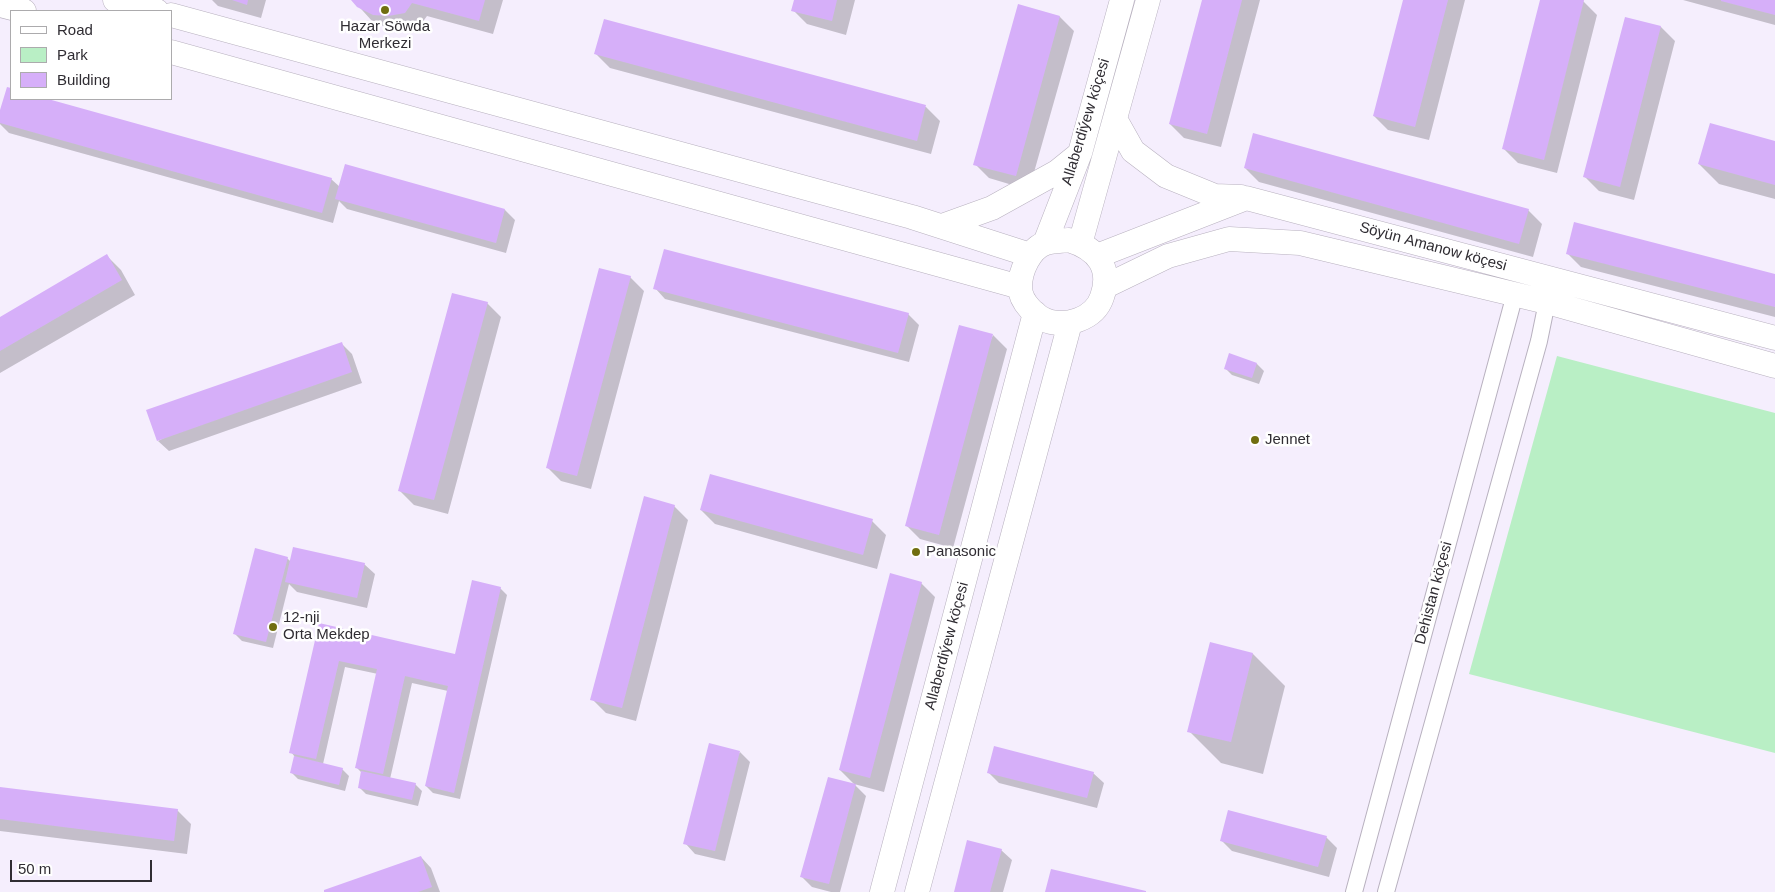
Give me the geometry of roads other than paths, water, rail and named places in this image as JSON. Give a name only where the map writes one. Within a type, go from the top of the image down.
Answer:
[{"type":"street","points":[[115,0],[153,10]]},
{"type":"street","name":"Allaberdiýew köçesi","points":[[1037,249],[1080,153],[1122,0]]},
{"type":"street","name":"Allaberdiýew köçesi","points":[[1088,250],[1115,118],[1148,0]]},
{"type":"street","points":[[0,4],[21,10]]},
{"type":"street","points":[[172,15],[942,226],[1037,249],[1069,240],[1088,250],[1105,270],[1106,286],[1100,304],[1086,316],[1070,323],[1052,322],[1035,312],[1024,299],[1020,287],[1025,262],[1037,249]]},
{"type":"street","points":[[172,52],[1020,287]]},
{"type":"street","name":"Söyün Amanow köçesi","points":[[1115,118],[1133,151],[1166,176],[1215,196],[1246,198],[1775,338]]},
{"type":"street","points":[[942,226],[992,208],[1057,172],[1080,153]]},
{"type":"street","points":[[1088,250],[1246,198]]},
{"type":"street","name":"Söyün Amanow köçesi","points":[[1106,286],[1168,256],[1229,239],[1300,243],[1547,302],[1775,366]]},
{"type":"street","name":"Dehistan köçesi","points":[[1354,892],[1515,294]]},
{"type":"street","points":[[1386,892],[1539,341],[1547,302]]},
{"type":"street","name":"Allaberdiýew köçesi","points":[[882,892],[1035,312]]},
{"type":"street","points":[[917,892],[1070,323]]},
{"type":"place","name":"Hazar Söwda Merkezi","points":[[385,10]]},
{"type":"place","name":"Jennet","points":[[1255,440]]},
{"type":"place","name":"Panasonic","points":[[916,552]]},
{"type":"place","name":"12-nji Orta Mekdep","points":[[273,627]]}]
